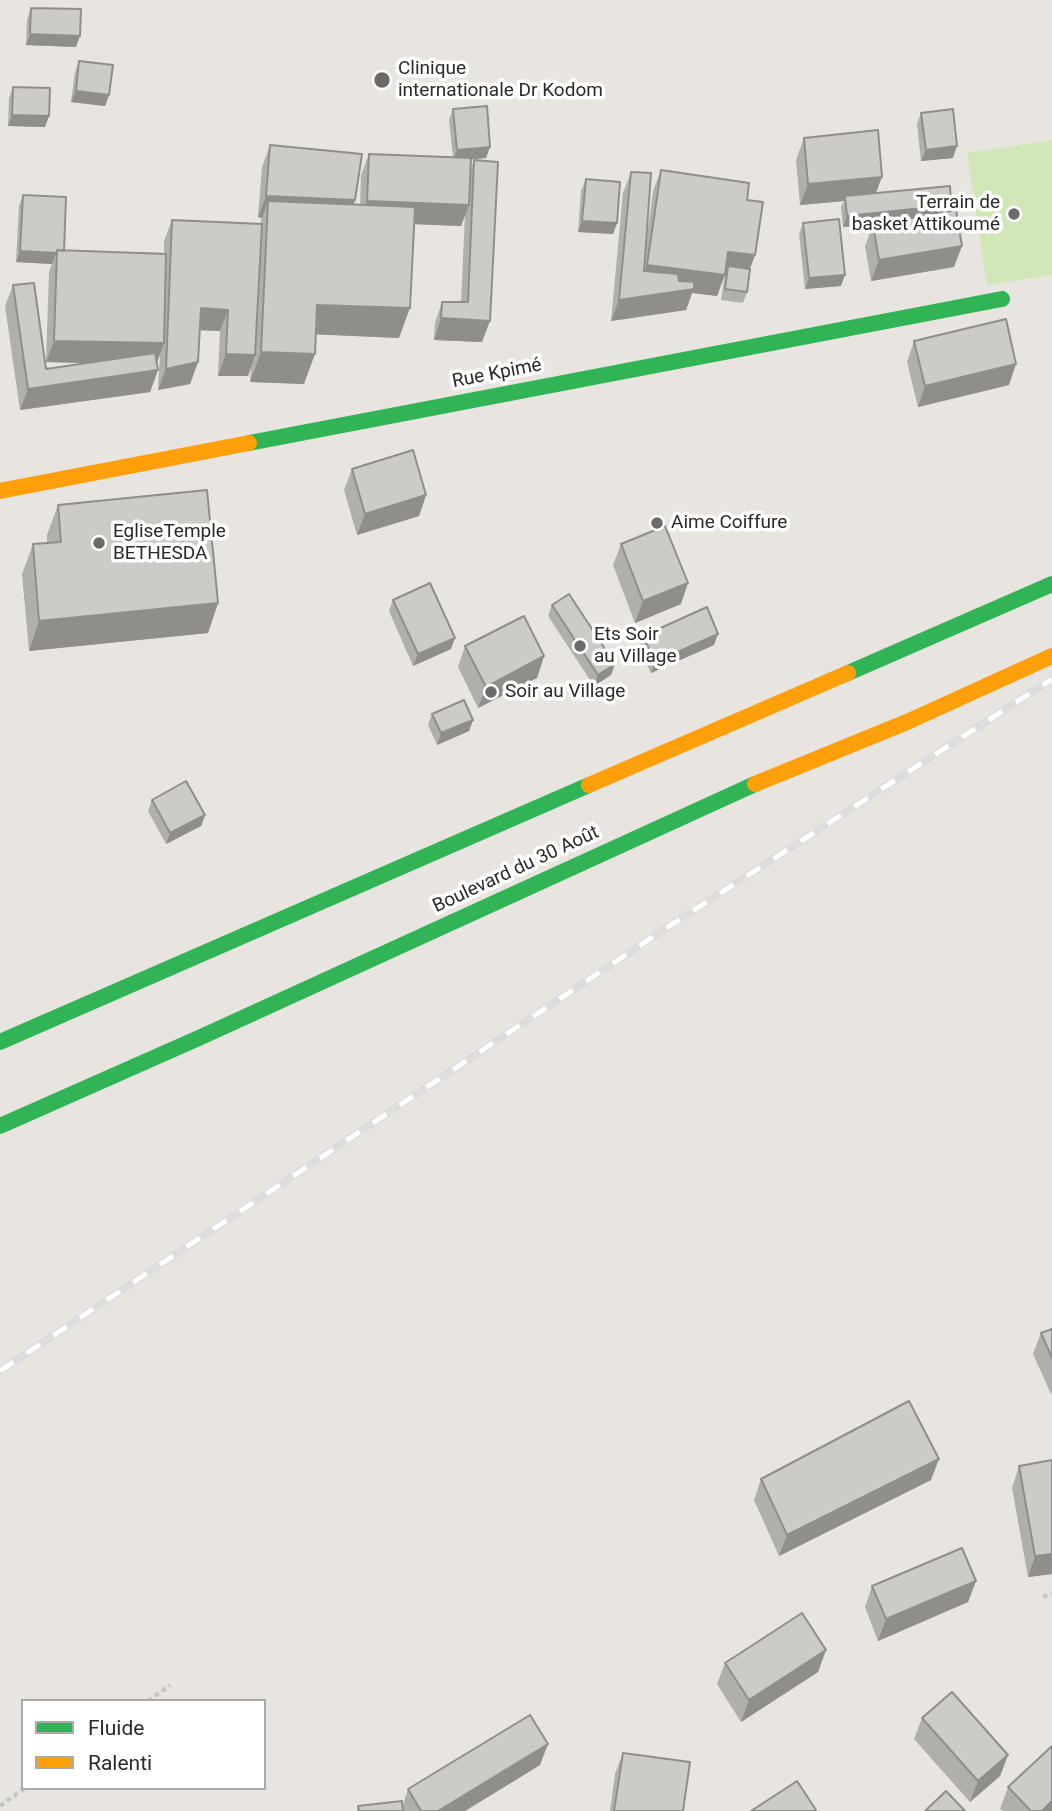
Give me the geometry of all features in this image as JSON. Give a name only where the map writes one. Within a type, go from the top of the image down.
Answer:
[{"type":"main road","name":"Rue Kpimé","points":[[0,491],[1002,299]]},
{"type":"main road","points":[[0,1042],[1052,584]]},
{"type":"main road","name":"Boulevard du 30 Août","points":[[0,1126],[789,768],[907,722],[1052,656]]},
{"type":"path","points":[[1043,1597],[1052,1593]]},
{"type":"path","points":[[152,1699],[170,1685]]},
{"type":"path","points":[[0,1806],[22,1790]]},
{"type":"green space","name":"Terrain de basket Attikoumé","points":[[1052,140],[1052,275],[987,285],[967,153]]},
{"type":"building","points":[[31,8],[81,9],[80,36],[30,34]]},
{"type":"building","points":[[79,61],[113,65],[109,95],[76,91]]},
{"type":"building","points":[[13,87],[50,88],[49,116],[12,115]]},
{"type":"building","points":[[487,106],[490,147],[457,150],[453,109]]},
{"type":"building","points":[[953,109],[957,146],[926,150],[921,113]]},
{"type":"building","points":[[878,130],[882,177],[808,184],[804,138]]},
{"type":"building","points":[[270,145],[362,154],[355,200],[266,196]]},
{"type":"building","points":[[369,154],[471,158],[469,205],[367,201]]},
{"type":"building","points":[[474,160],[498,162],[490,321],[441,318],[442,302],[468,302]]},
{"type":"building","points":[[661,170],[749,183],[747,200],[763,202],[755,255],[728,252],[725,275],[647,265]]},
{"type":"building","points":[[631,172],[651,173],[644,271],[678,274],[679,281],[694,282],[694,289],[619,300]]},
{"type":"building","points":[[586,179],[620,182],[617,223],[582,221]]},
{"type":"building","points":[[950,186],[951,205],[847,216],[845,196]]},
{"type":"building","points":[[23,195],[66,197],[64,251],[20,251]]},
{"type":"building","points":[[268,201],[415,207],[410,308],[317,305],[315,354],[261,352]]},
{"type":"building","points":[[956,210],[962,246],[879,260],[873,225]]},
{"type":"building","points":[[839,219],[845,275],[809,278],[803,223]]},
{"type":"building","points":[[172,220],[262,224],[255,355],[226,354],[228,310],[201,308],[198,362],[166,369]]},
{"type":"building","points":[[57,250],[166,254],[164,343],[54,341]]},
{"type":"building","points":[[728,266],[750,269],[747,292],[725,289]]},
{"type":"building","points":[[34,283],[46,369],[155,353],[158,370],[28,389],[13,285]]},
{"type":"building","points":[[1006,319],[1016,364],[925,386],[914,341]]},
{"type":"building","points":[[413,450],[426,495],[365,514],[352,469]]},
{"type":"building","points":[[207,490],[218,603],[39,621],[33,544],[61,542],[58,505]]},
{"type":"building","points":[[665,526],[688,583],[643,601],[621,544]]},
{"type":"building","points":[[430,583],[455,638],[418,654],[393,600]]},
{"type":"building","points":[[569,594],[615,664],[598,675],[552,605]]},
{"type":"building","points":[[707,607],[718,634],[655,662],[643,636]]},
{"type":"building","points":[[524,616],[544,656],[486,687],[465,646]]},
{"type":"building","points":[[464,700],[473,720],[441,733],[432,714]]},
{"type":"building","points":[[186,781],[205,815],[170,833],[152,800]]},
{"type":"building","points":[[1052,1329],[1052,1358],[1041,1333]]},
{"type":"building","points":[[909,1401],[939,1459],[787,1535],[761,1479]]},
{"type":"building","points":[[1052,1460],[1052,1554],[1035,1556],[1019,1466]]},
{"type":"building","points":[[962,1548],[976,1581],[886,1619],[872,1586]]},
{"type":"building","points":[[802,1613],[826,1650],[749,1700],[725,1663]]},
{"type":"building","points":[[952,1692],[1008,1755],[978,1781],[922,1718]]},
{"type":"building","points":[[530,1715],[548,1744],[438,1811],[421,1811],[408,1789]]},
{"type":"building","points":[[1052,1746],[1052,1801],[1042,1811],[1031,1811],[1008,1787]]},
{"type":"building","points":[[623,1753],[690,1762],[683,1811],[614,1811]]},
{"type":"building","points":[[797,1781],[815,1811],[751,1811]]},
{"type":"building","points":[[946,1791],[965,1811],[925,1811]]},
{"type":"building","points":[[402,1801],[403,1811],[359,1811],[358,1806]]},
{"type":"railway","points":[[0,1371],[657,934],[1052,679]]},
{"type":"traffic: fast","points":[[249,443],[1002,299]]},
{"type":"traffic: fast","points":[[848,673],[1052,584]]},
{"type":"traffic: fast","points":[[0,1126],[755,784]]},
{"type":"traffic: fast","points":[[0,1042],[589,785]]},
{"type":"traffic: slow","points":[[0,491],[249,443]]},
{"type":"traffic: slow","points":[[755,784],[907,722],[1052,656]]},
{"type":"traffic: slow","points":[[589,785],[848,673]]},
{"type":"place","name":"Clinique internationale Dr Kodom","points":[[382,80]]},
{"type":"place","name":"Terrain de basket Attikoumé","points":[[1014,214]]},
{"type":"place","name":"Aime Coiffure","points":[[657,523]]},
{"type":"place","name":"EgliseTemple BETHESDA","points":[[99,543]]},
{"type":"place","name":"Ets Soir au Village","points":[[580,646]]},
{"type":"place","name":"Soir au Village","points":[[491,692]]}]
